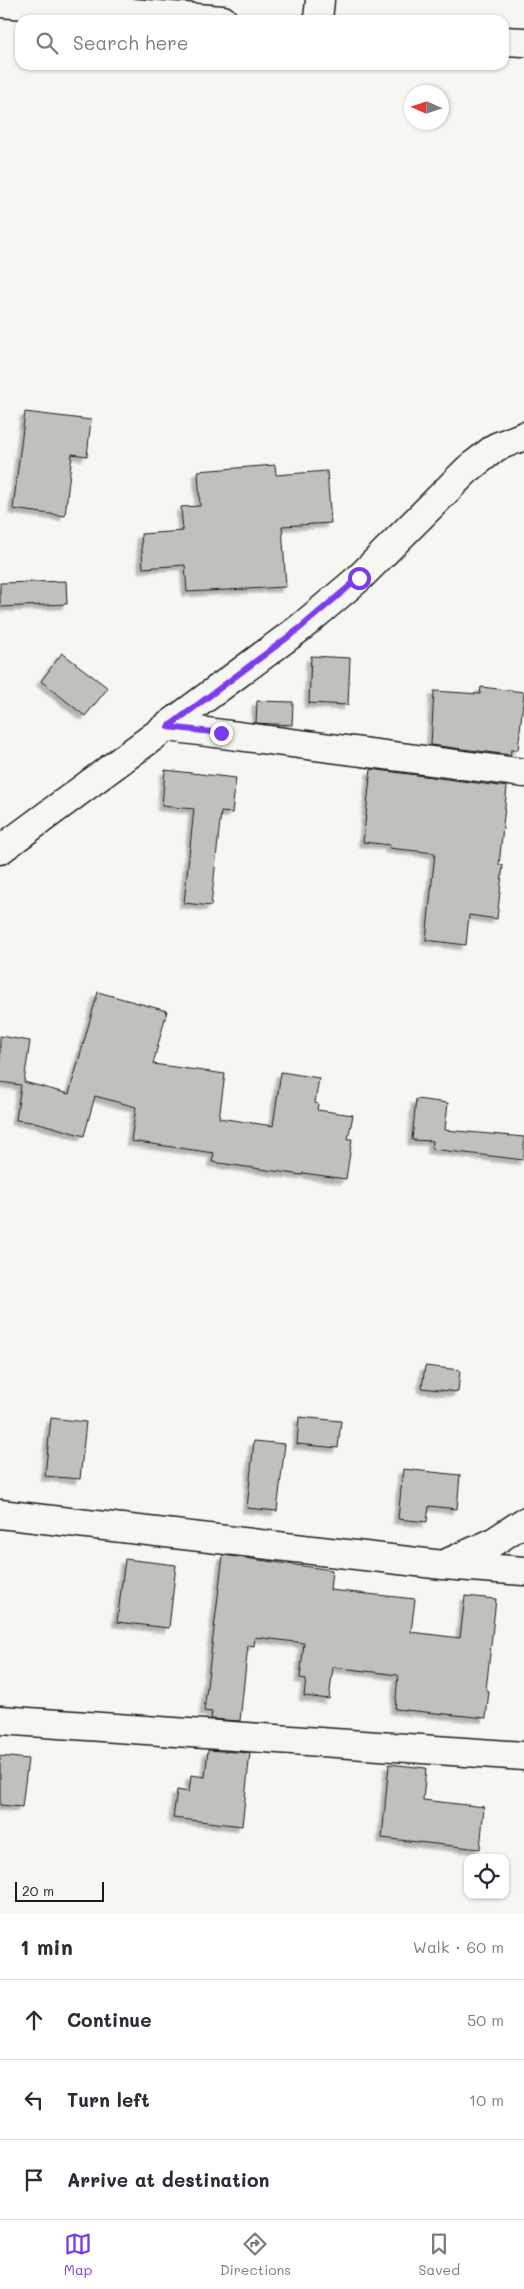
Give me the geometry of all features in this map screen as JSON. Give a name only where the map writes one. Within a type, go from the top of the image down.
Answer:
[{"type":"street","points":[[318,15],[320,0]]},
{"type":"street","points":[[0,3],[157,15]]},
{"type":"street","points":[[509,41],[524,42]]},
{"type":"street","points":[[0,850],[300,628],[359,578],[467,470],[496,447],[524,436]]},
{"type":"street","points":[[168,727],[524,773]]},
{"type":"street","points":[[0,1514],[443,1565],[524,1571]]},
{"type":"street","points":[[443,1565],[492,1543],[524,1522]]},
{"type":"street","points":[[0,1720],[524,1756]]},
{"type":"building","points":[[25,412],[91,420],[87,456],[72,454],[65,516],[13,509]]},
{"type":"building","points":[[275,465],[276,475],[327,471],[331,523],[282,526],[286,587],[187,592],[185,565],[143,568],[141,534],[183,531],[181,507],[200,506],[198,471]]},
{"type":"building","points":[[66,581],[67,604],[0,607],[0,583]]},
{"type":"building","points":[[62,653],[108,688],[85,716],[41,681]]},
{"type":"building","points":[[311,656],[350,658],[348,705],[309,703]]},
{"type":"building","points":[[481,687],[524,692],[518,750],[511,750],[510,755],[431,745],[434,691],[480,694]]},
{"type":"building","points":[[257,701],[293,702],[292,725],[256,723]]},
{"type":"building","points":[[371,769],[507,787],[499,865],[503,865],[497,919],[469,915],[466,945],[426,940],[435,853],[389,848],[390,845],[363,842]]},
{"type":"building","points":[[165,770],[236,778],[232,813],[221,812],[211,906],[184,903],[194,809],[162,806]]},
{"type":"building","points":[[98,992],[167,1011],[153,1064],[225,1074],[219,1118],[273,1126],[281,1072],[319,1078],[315,1103],[318,1104],[317,1110],[353,1115],[348,1139],[352,1139],[346,1179],[303,1173],[302,1175],[212,1162],[214,1153],[131,1141],[136,1107],[95,1096],[84,1136],[39,1123],[16,1120],[21,1085],[0,1082],[0,1036],[30,1041],[24,1082],[69,1094]]},
{"type":"building","points":[[416,1099],[448,1103],[445,1130],[524,1137],[524,1160],[432,1149],[433,1141],[412,1140]]},
{"type":"building","points":[[425,1366],[460,1370],[458,1392],[422,1388]]},
{"type":"building","points":[[299,1417],[341,1421],[338,1448],[297,1444]]},
{"type":"building","points":[[51,1418],[86,1422],[80,1479],[45,1476]]},
{"type":"building","points":[[254,1441],[285,1444],[277,1511],[247,1508]]},
{"type":"building","points":[[403,1469],[460,1475],[457,1509],[429,1506],[427,1522],[398,1519]]},
{"type":"building","points":[[223,1555],[332,1570],[330,1590],[415,1599],[411,1632],[460,1638],[465,1596],[496,1599],[486,1690],[489,1691],[486,1718],[395,1709],[398,1675],[333,1667],[329,1699],[304,1696],[306,1679],[300,1678],[304,1643],[255,1637],[254,1646],[248,1645],[240,1721],[211,1719],[212,1712],[204,1711]]},
{"type":"building","points":[[125,1559],[176,1565],[169,1628],[117,1622]]},
{"type":"building","points":[[208,1750],[250,1753],[242,1826],[173,1818],[177,1790],[189,1792],[191,1775],[205,1777]]},
{"type":"building","points":[[0,1756],[28,1759],[22,1807],[0,1805]]},
{"type":"building","points":[[389,1764],[426,1768],[423,1800],[484,1807],[480,1849],[382,1838]]},
{"type":"route","points":[[221,733],[168,727],[300,628],[359,578]]}]
